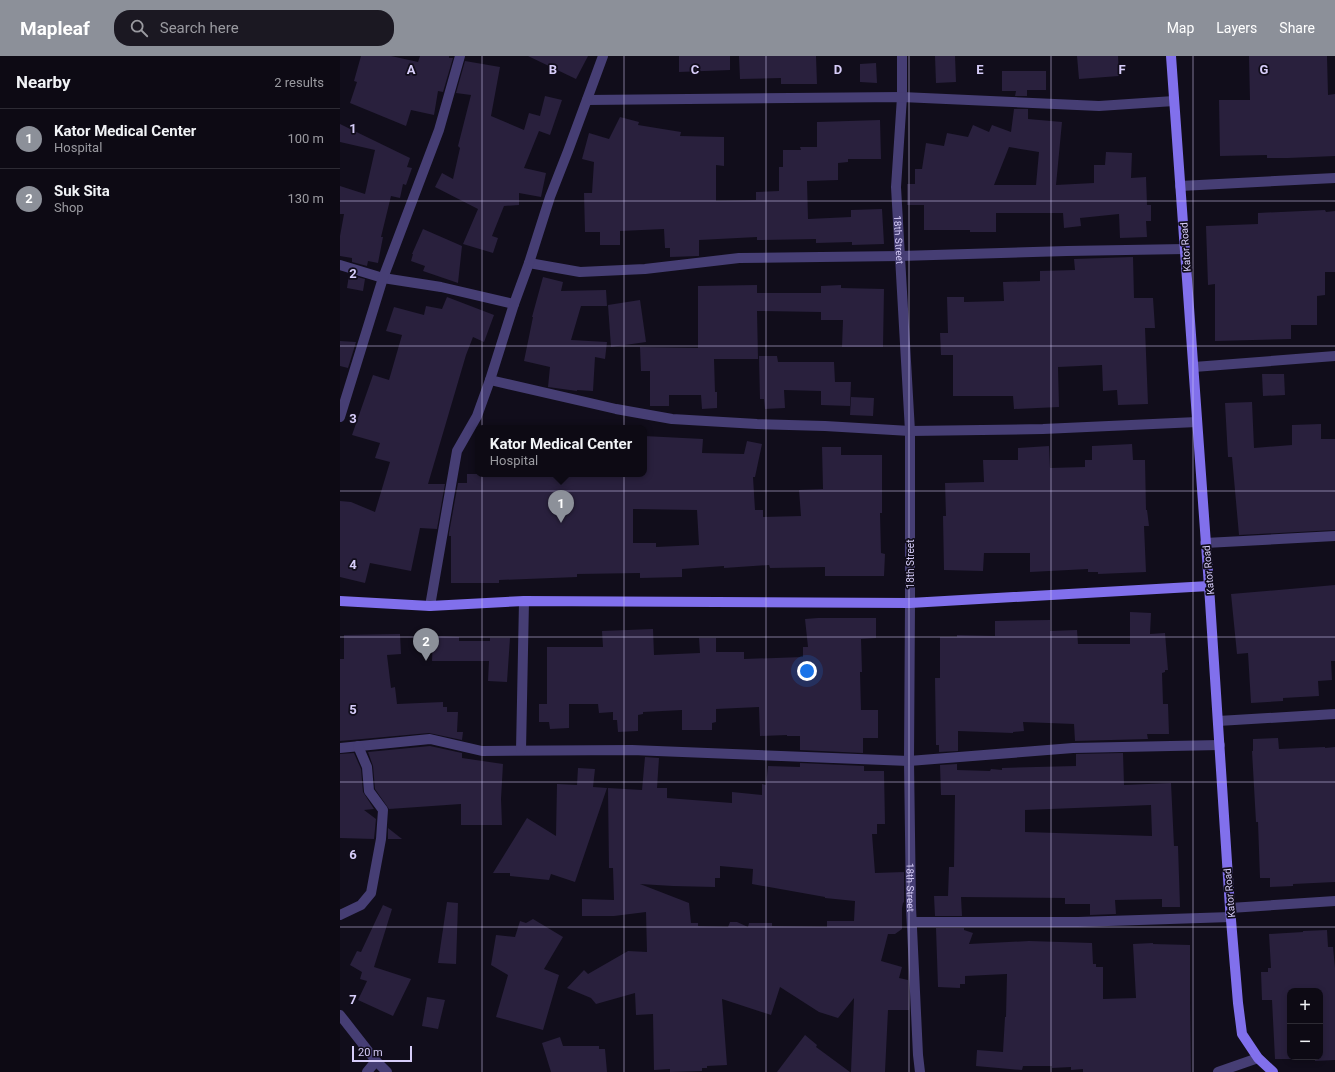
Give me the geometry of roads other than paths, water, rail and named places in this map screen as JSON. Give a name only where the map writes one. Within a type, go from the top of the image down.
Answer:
[{"type":"main road","name":"Kator Road","points":[[1171,56],[1194,367],[1230,913],[1242,1034],[1258,1058],[1273,1072]]},
{"type":"main road","points":[[340,601],[430,606],[524,601],[910,603],[1209,586]]},
{"type":"street","points":[[340,417],[384,278],[440,130],[460,56]]},
{"type":"street","points":[[430,606],[457,451],[478,416],[550,198],[604,56]]},
{"type":"street","name":"18th Street","points":[[902,56],[902,97],[896,188],[910,431],[909,761],[912,922],[920,1072]]},
{"type":"street","points":[[587,100],[902,97],[1098,106],[1174,101]]},
{"type":"street","points":[[1180,186],[1335,178]]},
{"type":"street","points":[[529,263],[580,272],[645,269],[740,258],[900,256],[1067,250],[1185,249]]},
{"type":"street","points":[[340,265],[384,278],[441,287],[514,304]]},
{"type":"street","points":[[1194,367],[1335,356]]},
{"type":"street","points":[[490,380],[616,409],[672,419],[910,431],[1042,429],[1197,422]]},
{"type":"street","points":[[1205,543],[1335,536]]},
{"type":"street","points":[[521,750],[524,601]]},
{"type":"street","points":[[1218,721],[1335,714]]},
{"type":"street","points":[[340,748],[430,739],[482,752],[521,750],[632,750],[909,761],[1073,748],[1220,745]]},
{"type":"street","points":[[340,915],[361,905],[371,893],[381,839],[383,810],[369,791],[367,767],[358,746]]},
{"type":"street","points":[[912,922],[1078,922],[1230,913],[1335,901]]},
{"type":"street","points":[[340,1015],[376,1061],[387,1072]]},
{"type":"street","points":[[1218,1072],[1258,1058]]},
{"type":"street","points":[[367,1072],[376,1061]]},
{"type":"place","name":"Kator Medical Center","points":[[561,523]]},
{"type":"place","name":"Suk Sita","points":[[426,661]]}]
